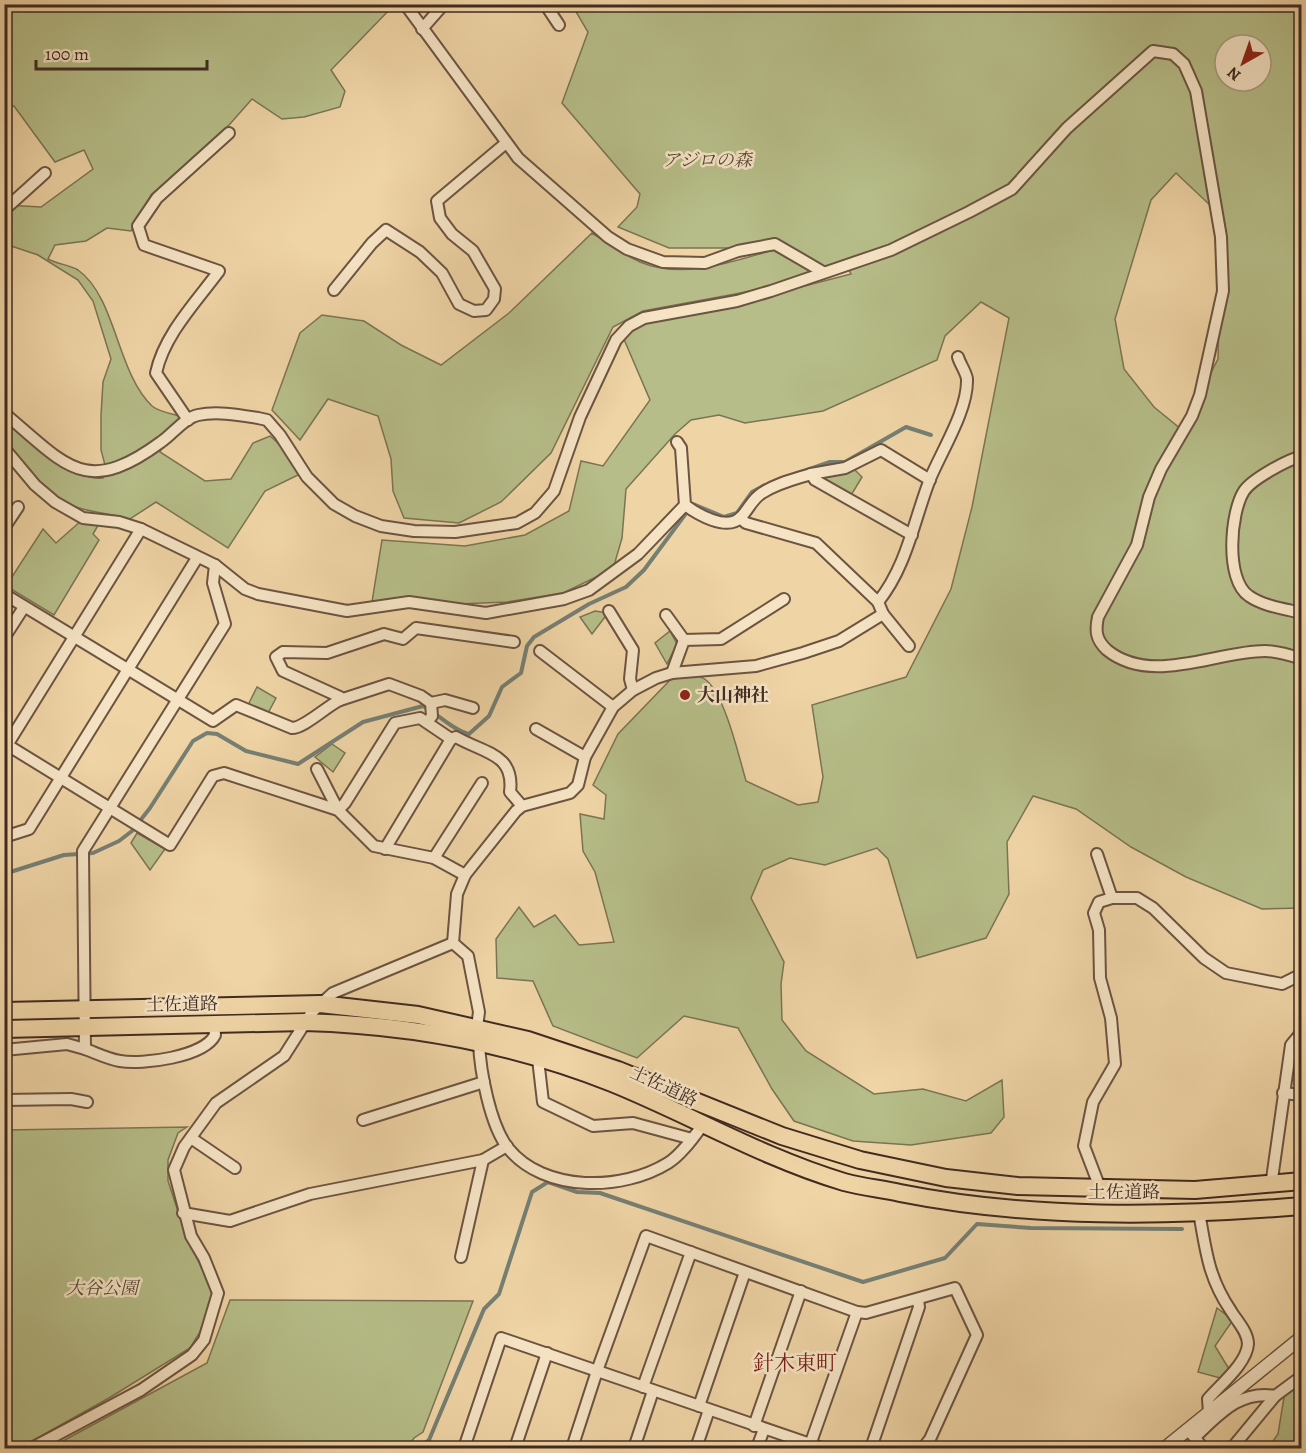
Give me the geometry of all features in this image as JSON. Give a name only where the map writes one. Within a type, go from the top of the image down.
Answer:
[{"type":"highway","name":"土佐道路","points":[[4,1029],[84,1018],[320,1004],[418,1015],[478,1034],[538,1059],[612,1083],[697,1132],[846,1182],[950,1203],[1024,1209],[1199,1212],[1302,1206]]},
{"type":"highway","name":"土佐道路","points":[[4,1011],[84,1018],[214,1023],[348,1023],[528,1040],[607,1066],[782,1136],[860,1160],[946,1178],[1018,1186],[1195,1190],[1271,1186],[1302,1181]]},
{"type":"street","points":[[405,4],[518,158],[608,237],[627,249],[663,262],[705,263],[738,251],[775,244],[823,272]]},
{"type":"street","points":[[422,29],[444,4]]},
{"type":"street","points":[[545,4],[559,24]]},
{"type":"street","points":[[4,413],[57,458],[76,468],[98,473],[124,467],[170,436],[196,415],[229,414],[267,420],[307,477],[334,504],[356,516],[381,526],[414,531],[455,532],[501,527],[535,513],[554,491],[585,408],[616,340],[629,326],[644,318],[764,293],[891,250],[1012,189],[1066,128],[1153,51],[1173,54],[1184,64],[1196,91],[1221,237],[1223,291],[1200,395],[1192,416],[1161,469],[1149,497],[1137,545],[1098,617],[1095,630],[1099,643],[1117,658],[1152,665],[1182,665],[1265,651],[1302,658]]},
{"type":"street","points":[[188,420],[156,373],[160,358],[176,330],[219,271],[144,245],[138,226],[156,198],[230,133]]},
{"type":"street","points":[[334,290],[372,243],[386,230],[420,252],[442,273],[459,304],[474,311],[486,310],[494,299],[495,289],[473,250],[452,234],[440,218],[437,201],[506,143]]},
{"type":"street","points":[[4,210],[45,173]]},
{"type":"street","points":[[878,602],[906,553],[930,480],[960,412],[967,378],[958,357]]},
{"type":"street","points":[[677,442],[681,448],[685,504],[693,511],[723,523],[734,522],[740,518],[752,501],[764,492],[811,474],[845,468],[881,450],[930,480]]},
{"type":"street","points":[[4,448],[35,485],[55,502],[83,518],[119,522],[141,529],[215,565],[245,589],[258,594],[346,611],[409,603],[486,613],[564,599],[589,590],[638,554],[685,504]]},
{"type":"street","points":[[1302,456],[1255,478],[1243,492],[1232,542],[1233,564],[1240,586],[1249,596],[1302,613]]},
{"type":"street","points":[[811,474],[815,480],[912,535]]},
{"type":"street","points":[[4,528],[18,507]]},
{"type":"street","points":[[740,518],[746,523],[816,543],[878,602],[883,614],[909,646]]},
{"type":"street","points":[[141,529],[75,638],[6,745],[170,845],[213,776],[224,773],[338,810]]},
{"type":"street","points":[[4,837],[29,829],[197,558]]},
{"type":"street","points":[[85,1049],[83,856],[108,808],[225,624],[213,583],[215,565]]},
{"type":"street","points":[[4,594],[213,721],[236,705],[292,728],[298,728],[325,707],[389,684],[413,692],[451,739]]},
{"type":"street","points":[[684,640],[721,639],[784,599]]},
{"type":"street","points":[[4,638],[24,607]]},
{"type":"street","points":[[609,611],[633,650],[630,679],[633,690]]},
{"type":"street","points":[[453,943],[457,894],[465,875],[522,807],[570,793],[578,785],[585,758],[613,707],[633,690],[672,673],[756,666],[794,656],[839,641],[883,614]]},
{"type":"street","points":[[666,615],[684,640]]},
{"type":"street","points":[[340,700],[340,697],[283,670],[276,657],[283,652],[327,653],[384,634],[403,639],[416,628],[514,642]]},
{"type":"street","points":[[672,673],[684,640]]},
{"type":"street","points":[[540,651],[613,707]]},
{"type":"street","points":[[338,810],[345,803],[395,723],[420,718],[445,700],[473,708]]},
{"type":"street","points":[[536,729],[585,758]]},
{"type":"street","points":[[385,849],[451,739],[456,737],[500,759],[512,777],[510,792],[522,807]]},
{"type":"street","points":[[317,769],[338,810],[374,846],[434,858],[465,875]]},
{"type":"street","points":[[434,858],[482,783]]},
{"type":"street","points":[[1097,854],[1112,898]]},
{"type":"street","points":[[1100,1188],[1084,1146],[1093,1102],[1115,1064],[1111,1018],[1100,978],[1099,930],[1094,913],[1099,902],[1112,898],[1137,898],[1153,908],[1204,958],[1226,973],[1282,984],[1302,974]]},
{"type":"street","points":[[32,1449],[141,1390],[192,1355],[204,1340],[218,1293],[214,1277],[191,1236],[183,1213],[174,1170],[176,1159],[216,1103],[291,1049],[304,1022],[333,993],[453,943]]},
{"type":"street","points":[[453,943],[468,956],[479,1012],[478,1034],[484,1082],[507,1146],[520,1161],[568,1182],[590,1184],[644,1174],[670,1162],[697,1132]]},
{"type":"street","points":[[4,1050],[67,1044],[121,1061],[152,1062],[180,1056],[206,1045],[215,1035],[214,1023]]},
{"type":"street","points":[[1271,1186],[1291,1045],[1301,1033]]},
{"type":"street","points":[[538,1059],[543,1102],[593,1126],[633,1123],[697,1132]]},
{"type":"street","points":[[363,1120],[484,1082]]},
{"type":"street","points":[[1283,1093],[1302,1095]]},
{"type":"street","points":[[4,1100],[71,1099],[87,1102]]},
{"type":"street","points":[[190,1138],[235,1168]]},
{"type":"street","points":[[183,1213],[231,1221],[310,1194],[483,1160],[507,1146]]},
{"type":"street","points":[[461,1257],[483,1160]]},
{"type":"street","points":[[1199,1212],[1210,1275],[1220,1295],[1247,1335],[1248,1346],[1242,1359],[1208,1399],[1209,1412]]},
{"type":"street","points":[[572,1449],[597,1371],[646,1236],[856,1312],[866,1313],[955,1288],[977,1335],[930,1439],[922,1449]]},
{"type":"street","points":[[634,1449],[648,1389],[691,1252]]},
{"type":"street","points":[[696,1449],[704,1408],[745,1272]]},
{"type":"street","points":[[757,1449],[759,1428],[801,1291]]},
{"type":"street","points":[[871,1449],[920,1307],[918,1300]]},
{"type":"street","points":[[464,1449],[501,1338],[817,1447],[856,1312]]},
{"type":"street","points":[[1191,1433],[1209,1412],[1302,1337]]},
{"type":"street","points":[[514,1449],[547,1353]]},
{"type":"street","points":[[1232,1449],[1275,1396],[1302,1376]]},
{"type":"street","points":[[1165,1449],[1245,1397],[1261,1394],[1275,1396]]},
{"type":"street","points":[[1191,1433],[1203,1449]]},
{"type":"green space","points":[[5,5],[394,5],[331,70],[345,91],[340,107],[304,117],[282,119],[252,99],[230,124],[151,195],[131,231],[107,228],[86,241],[55,245],[48,259],[78,270],[91,282],[101,298],[123,356],[140,392],[155,408],[182,417],[170,430],[160,452],[205,481],[231,479],[253,443],[270,436],[291,458],[298,475],[265,491],[228,548],[156,502],[130,519],[85,510],[68,504],[47,491],[5,445],[5,418],[64,466],[91,477],[103,478],[105,465],[101,450],[101,415],[103,382],[111,359],[93,301],[78,280],[38,255],[5,244],[5,205],[41,207],[93,169],[84,150],[55,162],[14,106],[5,106]]},
{"type":"green space","name":"アジロの森","points":[[572,5],[1301,5],[1301,908],[1262,909],[1186,877],[1131,847],[1076,809],[1033,796],[1007,842],[1009,894],[986,938],[917,958],[888,859],[877,848],[825,865],[790,858],[763,870],[751,898],[784,962],[781,984],[782,1020],[806,1051],[874,1094],[923,1089],[966,1101],[1002,1080],[1004,1117],[991,1133],[911,1145],[853,1141],[794,1121],[772,1089],[738,1028],[684,1016],[637,1058],[553,1026],[533,981],[497,978],[496,939],[519,907],[534,927],[555,915],[579,945],[614,942],[595,872],[583,851],[580,814],[604,819],[606,795],[593,785],[618,734],[673,677],[698,676],[706,680],[713,688],[731,727],[746,781],[798,805],[818,802],[823,777],[812,705],[906,677],[951,589],[972,507],[1009,318],[981,302],[945,336],[937,360],[823,411],[745,423],[719,415],[691,420],[675,434],[626,489],[622,538],[613,569],[563,593],[507,602],[459,604],[406,598],[372,602],[382,540],[465,546],[525,535],[569,511],[581,461],[603,466],[650,400],[623,337],[645,322],[731,305],[851,274],[844,260],[825,267],[795,250],[769,240],[731,248],[669,248],[618,227],[637,207],[640,194],[562,103],[588,32]],"holes":[[[1176,173],[1212,207],[1220,263],[1218,359],[1181,429],[1154,407],[1124,369],[1115,319],[1151,200]]]},
{"type":"green space","points":[[592,233],[634,259],[656,267],[690,269],[707,267],[773,250],[814,273],[762,289],[643,311],[613,327],[551,453],[501,502],[459,523],[404,518],[393,491],[391,459],[378,416],[328,399],[300,440],[272,410],[300,333],[322,315],[364,321],[401,345],[441,365],[509,313]]},
{"type":"green space","points":[[854,469],[862,477],[850,497],[817,475]]},
{"type":"green space","points":[[82,520],[100,522],[93,534],[99,540],[54,615],[6,586],[43,529],[56,543]]},
{"type":"green space","points":[[595,611],[608,613],[592,634],[580,617]]},
{"type":"green space","points":[[670,631],[677,644],[667,664],[655,643]]},
{"type":"green space","points":[[257,687],[276,698],[268,713],[248,705]]},
{"type":"green space","points":[[332,744],[345,753],[333,772],[315,757]]},
{"type":"green space","points":[[137,833],[165,849],[150,870],[131,843]]},
{"type":"green space","name":"大谷公園","points":[[187,1127],[178,1133],[168,1160],[168,1181],[187,1239],[209,1282],[212,1296],[200,1332],[190,1348],[109,1398],[25,1445],[5,1446],[5,1130]]},
{"type":"green space","points":[[230,1300],[473,1301],[423,1432],[414,1438],[407,1448],[50,1448],[207,1363]]},
{"type":"green space","points":[[1217,1308],[1233,1320],[1215,1346],[1229,1369],[1220,1378],[1198,1372]]},
{"type":"green space","points":[[1301,1388],[1301,1448],[1268,1448],[1278,1434],[1285,1391]]},
{"type":"waterway","points":[[775,481],[830,462],[845,462],[906,427],[931,435]]},
{"type":"waterway","points":[[4,874],[64,855],[93,853],[119,841],[132,831],[150,808],[193,741],[207,733],[217,734],[246,751],[298,764],[363,722],[423,706],[469,734],[489,716],[502,687],[521,673],[527,646],[534,637],[589,604],[626,587],[644,570],[693,504],[724,517],[737,513],[752,492],[765,485]]},
{"type":"waterway","points":[[418,1448],[429,1440],[484,1309],[499,1294],[532,1192],[548,1182],[577,1192],[600,1193],[863,1282],[945,1258],[977,1224],[1031,1228],[1182,1229]]},
{"type":"place","name":"大山神社","points":[[685,695]]},
{"type":"district","name":"針木東町","points":[[795,1363]]}]
